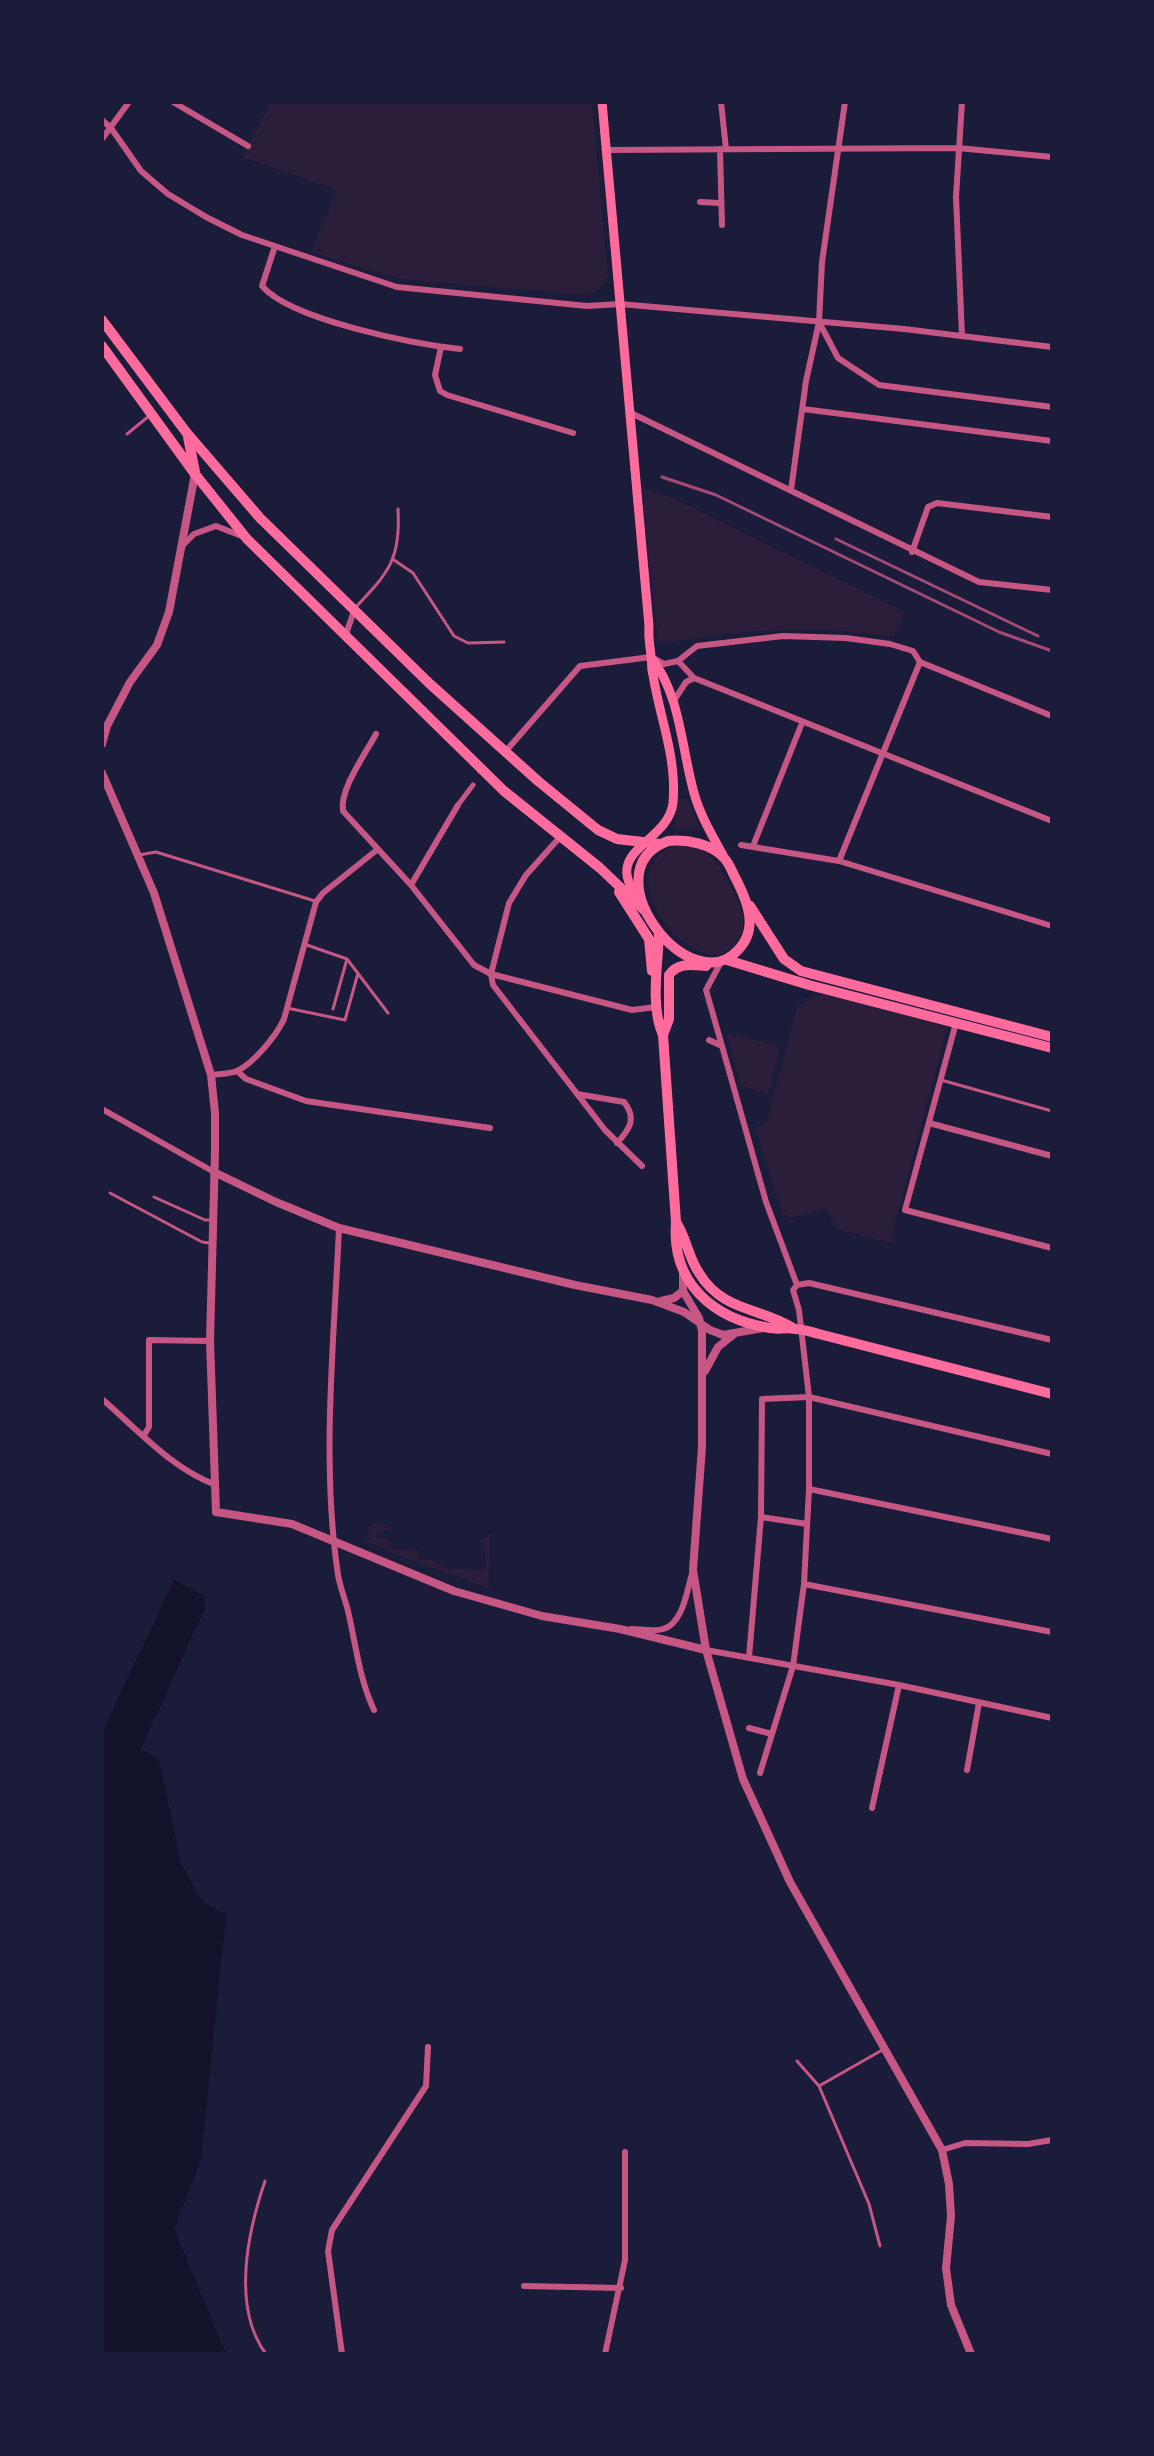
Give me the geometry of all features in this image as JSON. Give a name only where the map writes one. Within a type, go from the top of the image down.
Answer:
[{"type":"main road","points":[[602,102],[649,626],[647,639],[673,757],[674,780],[670,815],[630,859],[627,868],[629,884],[659,933],[689,956],[721,961],[1052,1048]]},
{"type":"main road","points":[[102,320],[186,432],[260,518],[430,684],[598,830],[617,839],[660,844]]},
{"type":"main road","points":[[102,347],[247,539],[504,791],[642,906]]},
{"type":"main road","points":[[186,432],[195,474]]},
{"type":"main road","points":[[651,657],[675,699],[678,725],[702,816],[749,905],[784,959],[801,971],[1052,1037]]},
{"type":"main road","points":[[642,906],[642,867],[652,850],[660,844],[690,841],[725,858]]},
{"type":"main road","points":[[600,868],[649,939],[656,984]]},
{"type":"main road","points":[[663,1035],[669,1019],[667,982],[672,970],[685,965],[707,966],[721,961],[742,946],[747,937],[749,905]]},
{"type":"main road","points":[[659,933],[656,1007],[657,1022],[663,1035],[675,1240],[683,1270],[693,1287],[710,1304],[734,1318],[766,1328],[793,1328],[1052,1394]]},
{"type":"main road","points":[[676,1222],[686,1239],[692,1261],[710,1287],[734,1305],[779,1319],[793,1328]]},
{"type":"street","points":[[102,139],[129,102]]},
{"type":"street","points":[[173,102],[248,146]]},
{"type":"street","points":[[721,102],[722,225]]},
{"type":"street","points":[[791,490],[819,322],[822,262],[845,102]]},
{"type":"street","points":[[962,102],[956,197],[962,336]]},
{"type":"street","points":[[102,120],[141,171],[168,194],[206,217],[242,235],[397,287],[587,306],[620,304],[819,322],[1052,347]]},
{"type":"street","points":[[606,150],[958,148],[1052,157]]},
{"type":"street","points":[[700,202],[720,203]]},
{"type":"street","points":[[275,246],[262,286],[272,297],[287,305],[386,338],[460,349]]},
{"type":"street","points":[[819,322],[838,358],[879,385],[1052,407]]},
{"type":"street","points":[[441,347],[435,375],[440,391],[573,433]]},
{"type":"street","points":[[803,409],[1052,441]]},
{"type":"street","points":[[631,413],[979,582],[1052,590]]},
{"type":"street","points":[[102,744],[107,726],[130,682],[157,645],[169,612],[195,474]]},
{"type":"street","points":[[912,552],[928,507],[937,503],[1052,517]]},
{"type":"street","points":[[181,547],[194,534],[216,526],[247,539]]},
{"type":"street","points":[[346,634],[355,608]]},
{"type":"street","points":[[505,752],[580,666],[651,657],[664,664],[678,661],[697,646],[783,636],[846,638],[890,644],[913,651],[920,662],[1052,716]]},
{"type":"street","points":[[678,661],[694,678],[1052,821]]},
{"type":"street","points":[[839,861],[920,662]]},
{"type":"street","points":[[675,699],[686,682],[694,678]]},
{"type":"street","points":[[753,846],[802,723]]},
{"type":"street","points":[[376,734],[342,803],[343,811],[411,885],[474,965],[491,974],[632,1010],[656,1007]]},
{"type":"street","points":[[102,773],[154,893],[211,1075],[215,1113],[210,1341],[216,1512],[292,1524],[454,1591],[542,1616],[620,1629],[706,1650],[899,1685],[1052,1718]]},
{"type":"street","points":[[411,885],[473,785]]},
{"type":"street","points":[[561,836],[526,875],[509,903],[491,974],[493,985],[617,1143],[642,1166]]},
{"type":"street","points":[[741,845],[839,861],[1052,926]]},
{"type":"street","points":[[211,1075],[237,1071],[278,1033],[316,902],[378,849]]},
{"type":"street","points":[[721,961],[706,990],[766,1202],[797,1285]]},
{"type":"street","points":[[956,1023],[905,1210],[1052,1248]]},
{"type":"street","points":[[709,1040],[722,1046]]},
{"type":"street","points":[[237,1071],[246,1079],[306,1101],[490,1128]]},
{"type":"street","points":[[577,1094],[624,1102],[633,1118],[617,1143]]},
{"type":"street","points":[[102,1109],[214,1172],[339,1228],[575,1285],[652,1300],[684,1312],[715,1333],[733,1335],[766,1328]]},
{"type":"street","points":[[929,1123],[1052,1156]]},
{"type":"street","points":[[339,1228],[329,1465],[334,1541],[338,1579],[348,1609],[364,1688],[374,1710]]},
{"type":"street","points":[[683,1270],[683,1291],[700,1324],[704,1376],[693,1570],[706,1650],[743,1779],[790,1882],[942,2150],[951,2216],[946,2268],[951,2305],[971,2354]]},
{"type":"street","points":[[760,1773],[793,1666],[804,1584],[809,1489],[809,1397],[799,1310],[793,1290],[797,1285],[809,1283],[1052,1340]]},
{"type":"street","points":[[652,1300],[668,1300],[683,1291]]},
{"type":"street","points":[[704,1376],[718,1347],[733,1335]]},
{"type":"street","points":[[144,1435],[149,1427],[149,1340],[210,1341]]},
{"type":"street","points":[[749,1657],[761,1517],[762,1399],[809,1397],[1052,1454]]},
{"type":"street","points":[[102,1399],[194,1477],[216,1485]]},
{"type":"street","points":[[809,1489],[1052,1539]]},
{"type":"street","points":[[761,1517],[807,1524]]},
{"type":"street","points":[[620,1629],[663,1629],[673,1623],[680,1612],[693,1570]]},
{"type":"street","points":[[804,1584],[1052,1632]]},
{"type":"street","points":[[872,1808],[899,1685]]},
{"type":"street","points":[[967,1770],[979,1703]]},
{"type":"street","points":[[749,1728],[772,1734]]},
{"type":"street","points":[[342,2354],[328,2251],[332,2230],[426,2086],[428,2047]]},
{"type":"street","points":[[942,2150],[965,2143],[1028,2144],[1052,2140]]},
{"type":"street","points":[[605,2354],[625,2260],[625,2152]]},
{"type":"street","points":[[524,2286],[621,2288]]},
{"type":"lane","points":[[127,434],[152,413]]},
{"type":"lane","points":[[355,608],[380,583],[394,560],[398,509]]},
{"type":"lane","points":[[394,560],[413,573],[454,636],[468,643],[504,642]]},
{"type":"lane","points":[[139,855],[156,852],[316,902]]},
{"type":"lane","points":[[304,944],[347,959],[388,1013]]},
{"type":"lane","points":[[333,1009],[347,959]]},
{"type":"lane","points":[[287,1008],[345,1020],[358,973]]},
{"type":"lane","points":[[941,1080],[1052,1111]]},
{"type":"lane","points":[[110,1193],[202,1242],[212,1243]]},
{"type":"lane","points":[[154,1197],[205,1220],[213,1220]]},
{"type":"lane","points":[[819,2086],[884,2049]]},
{"type":"lane","points":[[797,2061],[819,2086],[869,2204],[880,2246]]},
{"type":"lane","points":[[265,2181],[251,2232],[246,2278],[248,2311],[266,2354]]},
{"type":"shaded area","points":[[271,102],[592,102],[608,277],[596,292],[586,295],[400,279],[311,252],[337,190],[242,157]]},
{"type":"shaded area","points":[[642,488],[677,500],[905,612],[894,636],[816,629],[747,632],[658,643]]},
{"type":"shaded area","points":[[677,799],[688,799],[700,828],[670,828],[675,823]]},
{"type":"shaded area","points":[[681,845],[694,847],[713,860],[728,879],[743,913],[739,938],[719,955],[699,951],[681,940],[665,923],[654,904],[649,885],[651,867],[661,853]]},
{"type":"shaded area","points":[[824,994],[948,1025],[890,1243],[837,1229],[827,1209],[789,1218],[783,1215],[755,1127],[766,1124],[798,1003],[804,1005],[806,999]]},
{"type":"shaded area","points":[[726,1033],[780,1046],[769,1094],[741,1086]]},
{"type":"shaded area","points":[[372,1523],[386,1524],[386,1531],[376,1532],[376,1538],[385,1538],[392,1549],[418,1551],[419,1560],[432,1560],[441,1564],[442,1568],[486,1570],[484,1544],[477,1543],[490,1533],[489,1588],[366,1541]]},
{"type":"shaded area","points":[[174,1580],[205,1596],[205,1608],[141,1749],[159,1760],[181,1864],[202,1901],[226,1915],[201,2159],[174,2229],[226,2354],[102,2354],[102,1733]]},
{"type":"railway","points":[[662,477],[716,495],[999,632],[1052,651]]},
{"type":"railway","points":[[836,539],[1038,636]]}]
